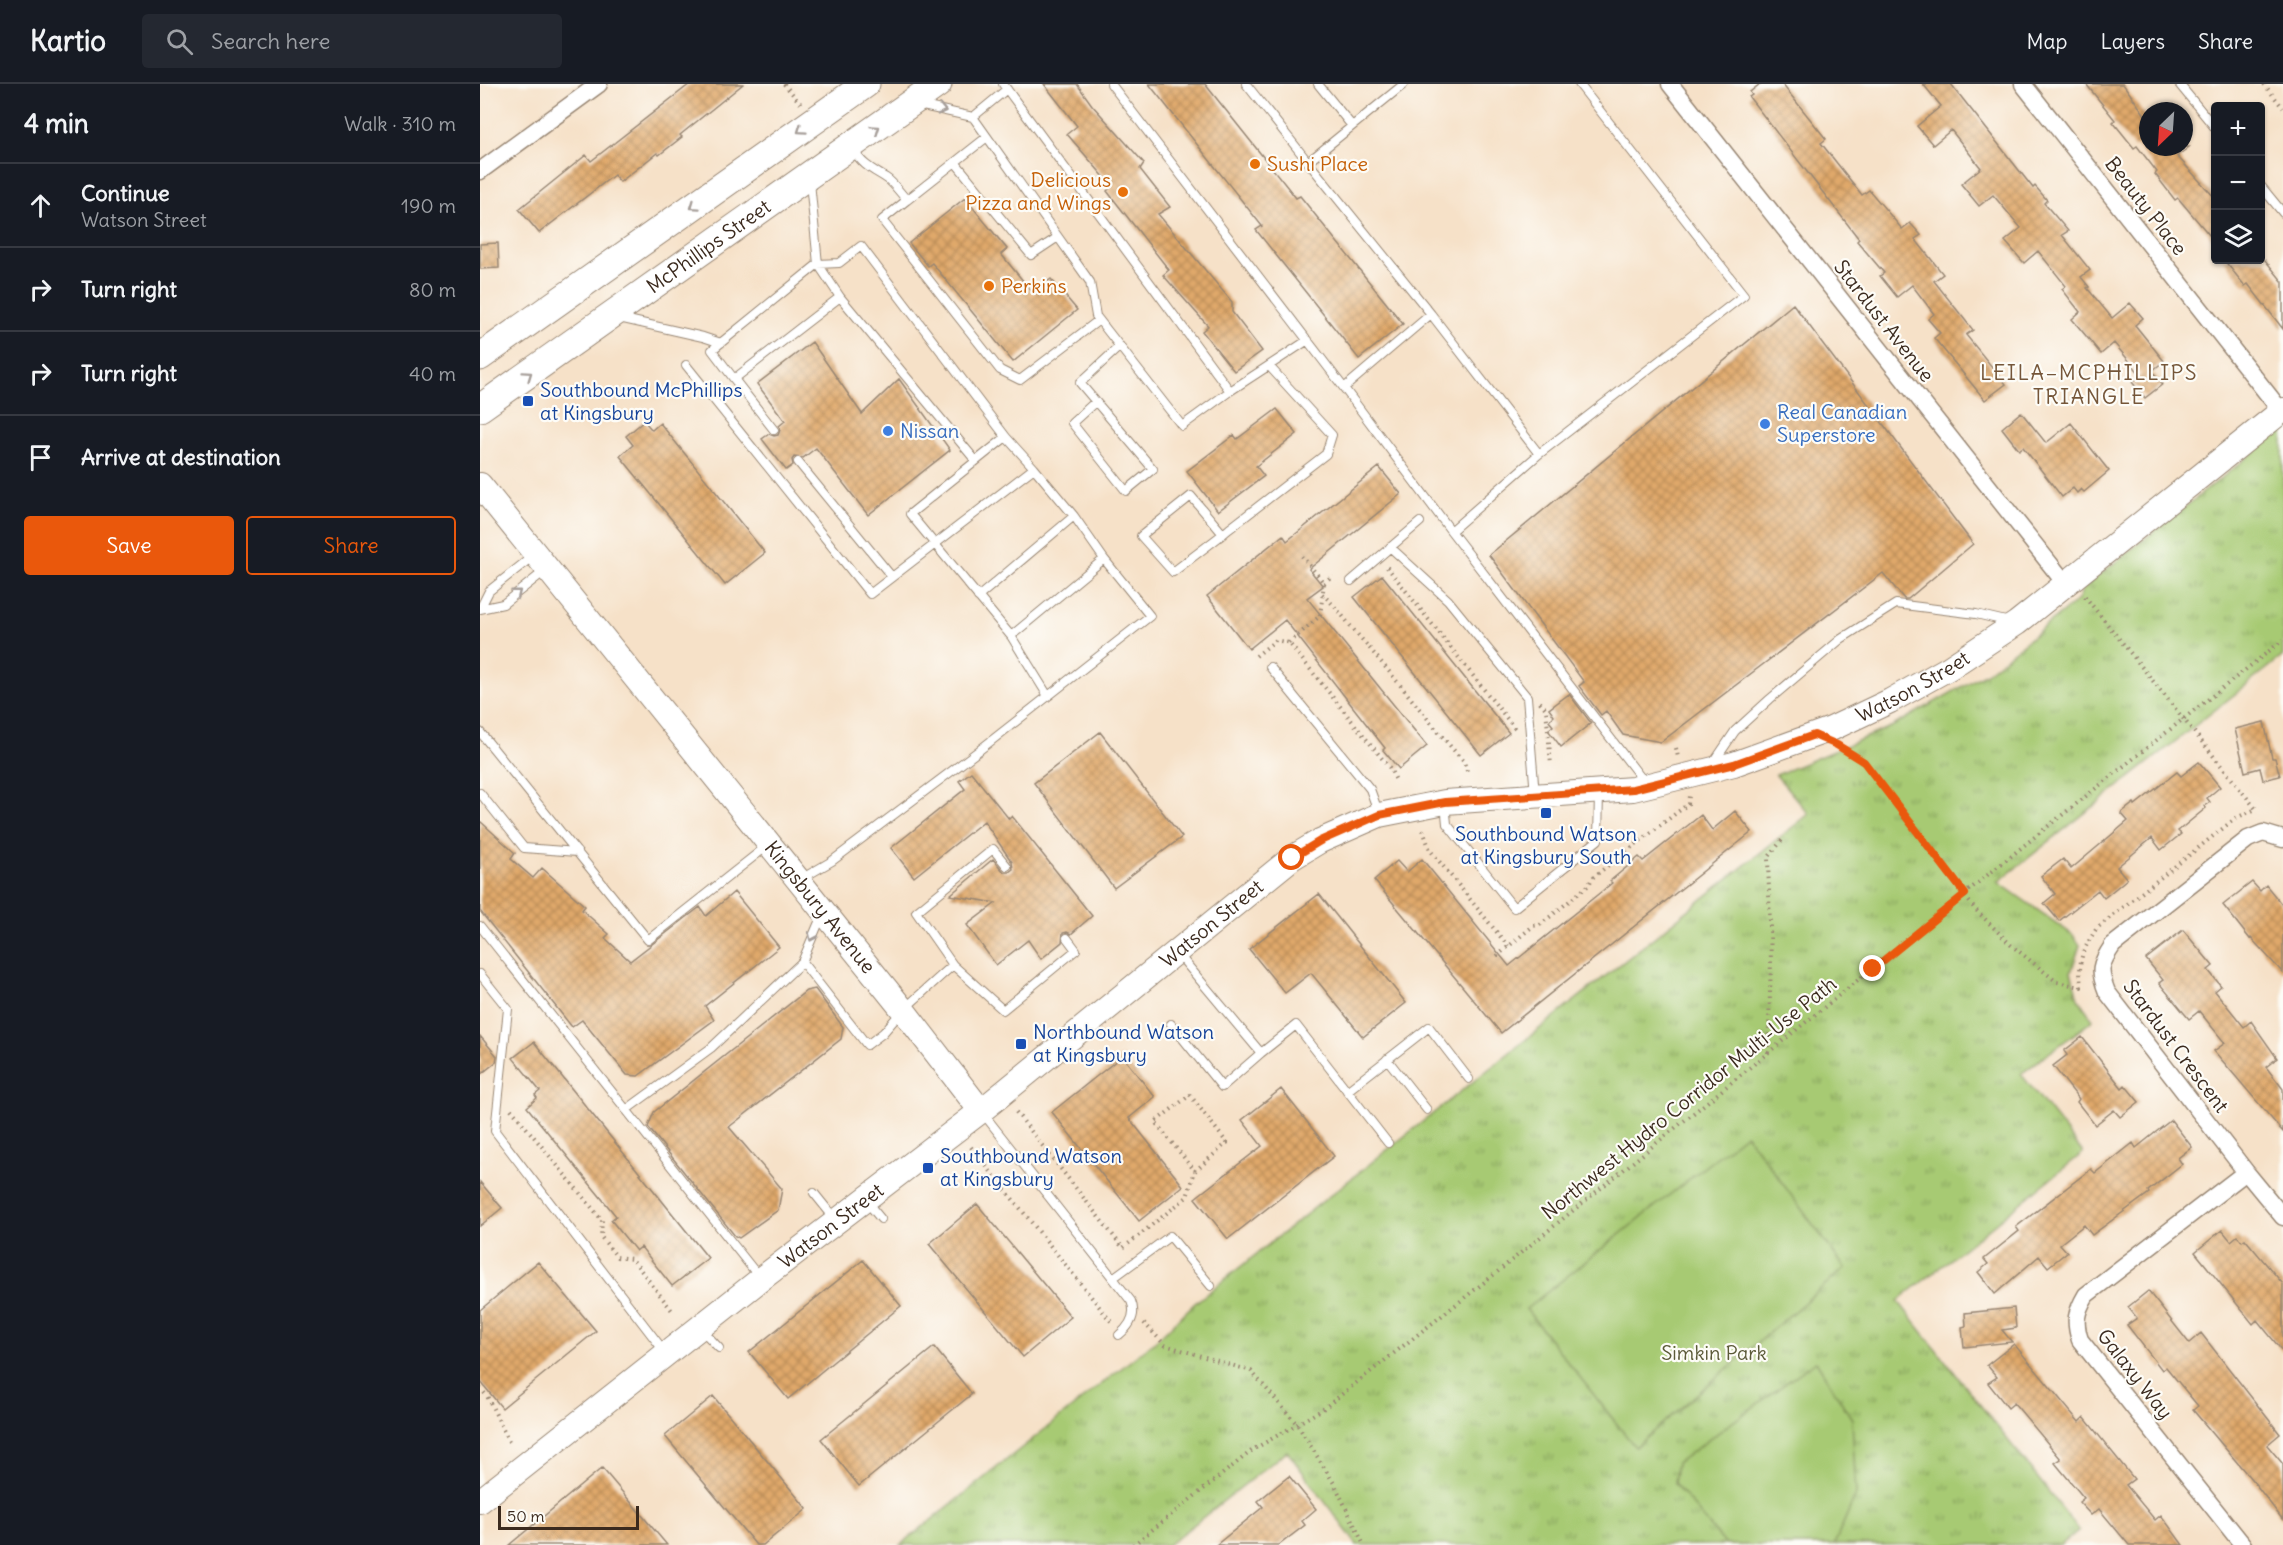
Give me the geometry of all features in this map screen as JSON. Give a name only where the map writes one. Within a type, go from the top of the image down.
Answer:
[{"type":"main road","name":"McPhillips Street","points":[[480,357],[866,84]]},
{"type":"main road","name":"McPhillips Street","points":[[480,408],[939,84]]},
{"type":"street","points":[[480,171],[599,84]]},
{"type":"street","name":"Stardust Avenue","points":[[1670,84],[2068,581]]},
{"type":"street","name":"Beauty Place","points":[[2023,84],[2282,410]]},
{"type":"street","name":"Watson Street","points":[[480,1501],[760,1279],[981,1111],[1292,858],[1320,841],[1379,815],[1445,802],[1633,789],[1734,764],[1814,735],[1890,701],[1948,668],[2017,623],[2282,410]]},
{"type":"street","name":"Kingsbury Avenue","points":[[480,484],[903,1010],[981,1111]]},
{"type":"street","name":"Stardust Crescent","points":[[2283,839],[2263,833],[2248,839],[2113,945],[2104,958],[2100,974],[2107,992],[2283,1217]]},
{"type":"street","name":"Galaxy Way","points":[[2243,1545],[2080,1340],[2075,1325],[2079,1306],[2086,1295],[2246,1172]]},
{"type":"lane","points":[[1111,84],[1647,785]]},
{"type":"lane","points":[[1247,84],[1431,314],[1539,454]]},
{"type":"lane","points":[[1318,84],[1352,126]]},
{"type":"lane","points":[[1308,162],[1404,84]]},
{"type":"lane","points":[[1451,531],[1539,454],[1744,295],[1579,84]]},
{"type":"lane","points":[[2179,84],[2211,123]]},
{"type":"lane","points":[[973,117],[1005,86],[1230,391]]},
{"type":"lane","points":[[911,103],[973,117],[1090,282],[1096,316],[1182,426],[1230,391],[1308,340]]},
{"type":"lane","points":[[987,137],[882,220],[1000,370],[1020,380],[1099,320]]},
{"type":"lane","points":[[850,146],[862,164],[876,174],[888,178],[906,200]]},
{"type":"lane","points":[[955,162],[1031,255],[1058,237]]},
{"type":"lane","points":[[809,176],[819,264],[840,297],[976,461]]},
{"type":"lane","points":[[2265,191],[2283,213]]},
{"type":"lane","points":[[774,430],[712,350],[819,264],[839,263],[861,246],[1006,436],[1074,516],[1104,559],[1150,616],[841,855],[799,881]]},
{"type":"lane","points":[[734,379],[840,297]]},
{"type":"lane","points":[[1344,388],[1431,314]]},
{"type":"lane","points":[[610,316],[721,343]]},
{"type":"lane","points":[[1095,402],[1072,423],[1126,491],[1152,469],[1080,383],[1120,346]]},
{"type":"lane","points":[[686,365],[870,594],[1034,468]]},
{"type":"lane","points":[[1222,534],[1191,496],[1142,536],[1173,572],[1326,454],[1332,435],[1269,366]]},
{"type":"lane","points":[[1006,436],[910,514],[1011,636],[1048,696]]},
{"type":"lane","points":[[798,462],[892,578]]},
{"type":"lane","points":[[978,597],[1074,516]]},
{"type":"lane","points":[[1351,581],[1420,522]]},
{"type":"lane","points":[[1390,547],[1448,600],[1527,697],[1535,796]]},
{"type":"lane","points":[[1011,636],[1104,559]]},
{"type":"lane","points":[[480,609],[489,591],[542,562]]},
{"type":"lane","points":[[480,609],[503,604],[542,562]]},
{"type":"lane","points":[[1708,770],[1735,731],[1770,699],[1841,639],[1896,604],[1976,614],[2017,623]]},
{"type":"lane","points":[[1270,667],[1370,789],[1379,815]]},
{"type":"lane","points":[[480,732],[648,940],[770,844]]},
{"type":"lane","points":[[1445,802],[1447,824],[1514,908],[1598,840],[1599,791]]},
{"type":"lane","points":[[480,792],[525,848],[577,852]]},
{"type":"lane","points":[[1007,866],[993,849],[916,912],[953,965],[1003,1010],[1076,950],[1066,938]]},
{"type":"lane","points":[[626,1110],[711,1048],[802,962],[824,912]]},
{"type":"lane","points":[[480,926],[760,1279]]},
{"type":"lane","points":[[1176,952],[1262,1053]]},
{"type":"lane","points":[[802,962],[867,1045],[883,1033],[903,1010],[953,965]]},
{"type":"lane","points":[[480,974],[508,1009],[495,1131],[667,1354]]},
{"type":"lane","points":[[1171,1024],[1222,1087],[1296,1025],[1388,1143]]},
{"type":"lane","points":[[1347,1090],[1429,1026],[1469,1079]]},
{"type":"lane","points":[[1387,1059],[1427,1110]]},
{"type":"lane","name":"Kingsbury Avenue","points":[[981,1111],[1131,1301],[1134,1313]]},
{"type":"lane","points":[[814,1193],[836,1221]]},
{"type":"lane","points":[[865,1199],[881,1219]]},
{"type":"lane","points":[[1113,1278],[1170,1236],[1211,1286]]},
{"type":"lane","points":[[1120,1334],[1126,1329],[1134,1313]]},
{"type":"lane","points":[[699,1328],[719,1348]]},
{"type":"path","points":[[2264,84],[2283,108]]},
{"type":"path","points":[[1302,556],[1324,582]]},
{"type":"path","points":[[1379,557],[1516,728],[1516,738]]},
{"type":"path","points":[[1289,643],[1320,616],[1324,582],[1333,575]]},
{"type":"path","points":[[1814,735],[1837,745],[1864,762],[1974,908],[2011,945],[2057,982],[2081,987],[2079,967],[2082,951],[2097,928],[2236,818],[2256,809],[2068,581]]},
{"type":"path","points":[[1322,594],[1338,607],[1418,709],[1464,762],[1467,771]]},
{"type":"path","points":[[1256,656],[1276,640],[1289,643],[1389,767],[1397,782]]},
{"type":"path","name":"Northwest Hydro Corridor Multi-Use Path","points":[[1133,1545],[1254,1449],[1323,1409],[1482,1284],[2283,640]]},
{"type":"path","points":[[1539,700],[1546,709],[1551,765]]},
{"type":"path","points":[[1497,956],[1533,926],[1540,925],[1589,885],[1592,878],[1688,804],[1689,795]]},
{"type":"path","points":[[1423,830],[1430,850],[1509,946]]},
{"type":"path","points":[[1768,1053],[1771,962],[1768,858],[1782,840]]},
{"type":"path","points":[[1016,1112],[1123,1248],[1187,1197],[1195,1171],[1227,1143],[1190,1095],[1155,1122],[1195,1171]]},
{"type":"path","points":[[507,1104],[602,1220],[601,1237],[616,1257],[632,1259],[674,1313]]},
{"type":"path","points":[[972,1147],[1120,1334]]},
{"type":"path","points":[[1134,1313],[1165,1345],[1251,1371],[1298,1425],[1335,1485],[1364,1545]]},
{"type":"path","points":[[480,1388],[487,1396],[510,1444]]},
{"type":"green space","name":"Simkin Park","points":[[2283,429],[2283,656],[1998,882],[2073,935],[2080,945],[2071,972],[2078,998],[2093,1020],[2021,1074],[2083,1153],[1898,1301],[2079,1530],[2061,1545],[1357,1545],[1287,1451],[1168,1545],[900,1545],[1154,1342],[1195,1303],[1809,814],[1776,775],[1893,726],[1986,673],[2078,600],[2083,588]]},
{"type":"green space","name":"Simkin Park","points":[[1746,1134],[1845,1268],[1635,1447],[1526,1309]]},
{"type":"green space","points":[[1816,1361],[1852,1419],[1856,1494],[1834,1545],[1726,1545],[1674,1483],[1677,1463]]},
{"type":"building","points":[[690,84],[743,84],[659,155],[657,153],[620,182],[614,175],[539,233],[519,209],[586,155],[591,161]]},
{"type":"building","points":[[1044,84],[1077,84],[1092,105],[1144,163],[1140,169],[1170,207],[1158,214],[1232,302],[1232,312],[1262,351],[1234,371],[1202,331],[1208,326],[1163,275],[1169,270],[1107,191],[1112,186],[1067,134],[1077,126]]},
{"type":"building","points":[[1149,84],[1205,84],[1296,198],[1300,196],[1403,324],[1359,359],[1256,230],[1262,226]]},
{"type":"building","points":[[1760,84],[1782,84],[1826,139],[1821,143],[1862,195],[1869,190],[1902,229],[1910,223],[1921,235],[1915,239],[1943,274],[1934,281],[1973,330],[1966,335],[2006,384],[1985,400],[1934,338],[1940,333],[1928,319],[1934,314],[1912,285],[1897,297],[1880,276],[1884,273],[1857,241],[1859,239],[1749,97],[1752,95],[1750,92]]},
{"type":"building","points":[[1923,84],[1951,84],[2033,188],[2035,186],[2047,200],[2044,203],[2068,231],[2062,235],[2090,270],[2081,277],[2089,287],[2087,288],[2112,318],[2130,303],[2143,318],[2135,325],[2164,361],[2152,371],[2163,384],[2145,398],[2132,382],[2141,375],[2114,343],[2101,354],[2072,319],[2080,312],[2062,289],[2066,286],[2038,251],[2024,263],[2005,241],[2021,228],[1993,195],[1979,206],[1961,184],[1981,168],[1951,130],[1933,145],[1917,126],[1941,106]]},
{"type":"building","points":[[2086,84],[2123,84],[2139,106],[2139,149],[2137,146],[2134,148],[2113,122],[2115,120]]},
{"type":"building","points":[[2145,156],[2177,156],[2211,193],[2211,237],[2178,198],[2175,200],[2155,174],[2157,172]]},
{"type":"building","name":"Perkins","points":[[965,198],[1007,249],[1001,254],[1033,293],[1051,279],[1077,310],[1013,362],[932,263],[928,266],[909,243]]},
{"type":"building","points":[[498,243],[499,268],[480,269],[480,244]]},
{"type":"building","points":[[2265,260],[2283,282],[2283,329],[2248,284],[2245,286],[2227,264],[2265,264]]},
{"type":"building","name":"Real Canadian Superstore","points":[[1793,304],[1973,544],[1908,599],[1904,599],[1883,573],[1661,742],[1623,735],[1606,711],[1601,715],[1579,686],[1584,682],[1489,555]]},
{"type":"building","points":[[812,342],[862,414],[899,379],[950,450],[868,515],[816,448],[803,458],[794,457],[793,465],[786,470],[762,439],[769,434],[778,435],[779,426],[785,421],[757,384]]},
{"type":"building","points":[[1277,409],[1297,434],[1256,466],[1264,476],[1218,511],[1187,471],[1234,435],[1237,439]]},
{"type":"building","points":[[2021,412],[2046,443],[2071,423],[2109,471],[2084,492],[2081,489],[2077,493],[2073,488],[2062,497],[2023,447],[2019,450],[2002,428]]},
{"type":"building","points":[[644,421],[652,430],[660,423],[765,553],[725,585],[620,456],[633,445],[626,436]]},
{"type":"building","points":[[1379,467],[1401,494],[1309,569],[1323,586],[1307,598],[1427,746],[1399,769],[1285,620],[1249,649],[1207,596],[1283,535],[1287,541]]},
{"type":"building","points":[[1382,575],[1509,733],[1481,755],[1354,597]]},
{"type":"building","points":[[1569,694],[1591,723],[1561,747],[1548,730],[1553,726],[1549,721],[1554,716],[1549,709]]},
{"type":"building","points":[[2264,722],[2272,758],[2275,758],[2280,776],[2263,780],[2260,768],[2245,772],[2235,729]]},
{"type":"building","points":[[1100,732],[1182,837],[1114,888],[1034,783]]},
{"type":"building","points":[[2199,762],[2220,787],[2207,798],[2210,802],[2204,806],[2206,808],[2178,831],[2181,834],[2161,850],[2152,838],[2117,867],[2127,879],[2104,898],[2098,890],[2059,921],[2044,903],[2055,894],[2041,876],[2063,859],[2071,869],[2128,821],[2121,813],[2134,803],[2135,805],[2177,772],[2181,776]]},
{"type":"building","points":[[971,772],[1009,819],[1012,816],[1092,916],[1071,934],[1063,933],[1062,942],[1041,959],[1028,940],[996,965],[967,925],[996,903],[950,895],[993,859],[1004,872],[1013,869],[1012,862],[984,821],[914,877],[891,848],[965,789],[959,781]]},
{"type":"building","points":[[1735,811],[1752,832],[1501,1033],[1374,880],[1397,861],[1407,872],[1422,859],[1509,966],[1612,883],[1610,881],[1639,857],[1643,861],[1701,815],[1712,830]]},
{"type":"building","points":[[480,821],[515,853],[511,859],[533,878],[542,868],[585,906],[582,910],[609,934],[605,938],[630,961],[700,907],[706,916],[734,892],[779,947],[705,1006],[714,1020],[638,1076],[627,1075],[582,1020],[572,1027],[480,911]]},
{"type":"building","points":[[2252,882],[2260,891],[2266,885],[2283,906],[2283,973],[2250,939],[2223,905]]},
{"type":"building","points":[[1319,894],[1406,1003],[1363,1037],[1311,973],[1285,993],[1249,949]]},
{"type":"building","points":[[2183,930],[2213,966],[2208,970],[2221,986],[2215,991],[2244,1027],[2251,1021],[2277,1058],[2266,1067],[2283,1089],[2283,1132],[2214,1051],[2225,1043],[2199,1011],[2189,1019],[2159,983],[2163,980],[2146,959]]},
{"type":"building","points":[[815,989],[843,1027],[841,1039],[729,1127],[782,1189],[778,1210],[739,1238],[735,1236],[648,1127],[654,1112],[806,991]]},
{"type":"building","points":[[480,1036],[497,1056],[496,1062],[480,1075]]},
{"type":"building","points":[[2082,1037],[2122,1088],[2125,1085],[2139,1102],[2120,1117],[2114,1110],[2095,1125],[2077,1102],[2079,1099],[2053,1066],[2067,1055],[2064,1051]]},
{"type":"building","points":[[534,1042],[708,1258],[672,1286],[641,1247],[636,1251],[611,1220],[616,1216],[527,1107],[537,1098],[535,1095],[540,1091],[513,1058]]},
{"type":"building","points":[[1122,1056],[1155,1097],[1129,1118],[1183,1186],[1139,1221],[1052,1112]]},
{"type":"building","points":[[1281,1089],[1334,1156],[1228,1239],[1195,1198],[1262,1146],[1242,1120]]},
{"type":"building","points":[[2171,1120],[2192,1147],[2178,1158],[2182,1164],[2148,1191],[2149,1193],[2092,1235],[2084,1225],[2060,1244],[2067,1252],[2048,1267],[2039,1256],[1995,1294],[1978,1272],[1988,1264],[1984,1259],[2019,1231],[2016,1227],[2091,1169],[2095,1173],[2133,1143],[2136,1148]]},
{"type":"building","points":[[480,1182],[502,1208],[480,1226]]},
{"type":"building","points":[[977,1204],[1071,1317],[1023,1357],[929,1244]]},
{"type":"building","points":[[2222,1230],[2231,1241],[2237,1236],[2242,1241],[2245,1239],[2283,1284],[2283,1352],[2257,1320],[2253,1324],[2195,1252]]},
{"type":"building","points":[[863,1260],[901,1306],[788,1399],[749,1352]]},
{"type":"building","points":[[538,1262],[596,1331],[502,1408],[480,1381],[480,1310]]},
{"type":"building","points":[[2148,1291],[2189,1343],[2201,1333],[2280,1434],[2267,1445],[2283,1464],[2283,1520],[2193,1410],[2198,1406],[2166,1367],[2162,1370],[2127,1325],[2137,1318],[2128,1307]]},
{"type":"building","points":[[2014,1308],[2016,1328],[2002,1330],[2012,1342],[1964,1347],[1962,1327],[1966,1326],[1965,1313]]},
{"type":"building","points":[[2014,1344],[2079,1422],[2084,1417],[2134,1479],[2126,1485],[2155,1520],[2161,1515],[2183,1545],[2129,1545],[2099,1509],[2091,1515],[2079,1502],[2084,1498],[2055,1463],[2061,1459],[2014,1403],[2008,1408],[1988,1383],[1997,1377],[1987,1365]]},
{"type":"building","points":[[934,1347],[972,1394],[859,1486],[821,1439]]},
{"type":"building","points":[[713,1396],[807,1509],[763,1545],[756,1545],[665,1436]]},
{"type":"building","points":[[602,1468],[667,1545],[509,1545]]},
{"type":"building","points":[[1289,1476],[1316,1509],[1302,1521],[1305,1525],[1279,1545],[1216,1545],[1263,1507],[1258,1501]]},
{"type":"place","name":"Sushi Place","points":[[1255,164]]},
{"type":"place","name":"Delicious Pizza and Wings","points":[[1123,192]]},
{"type":"place","name":"Perkins","points":[[989,286]]},
{"type":"place","name":"Southbound McPhillips at Kingsbury","points":[[528,401]]},
{"type":"place","name":"Real Canadian Superstore","points":[[1765,424]]},
{"type":"place","name":"Nissan","points":[[888,431]]},
{"type":"place","name":"Southbound Watson at Kingsbury South","points":[[1546,813]]},
{"type":"place","name":"Northbound Watson at Kingsbury","points":[[1021,1044]]},
{"type":"place","name":"Southbound Watson at Kingsbury","points":[[928,1168]]},
{"type":"district","name":"LEILA–MCPHILLIPS TRIANGLE","points":[[2089,385]]},
{"type":"route","points":[[1292,858],[1320,841],[1379,815],[1445,802],[1633,789],[1734,764],[1814,735],[1837,745],[1864,762],[1965,894],[1873,969]]}]
